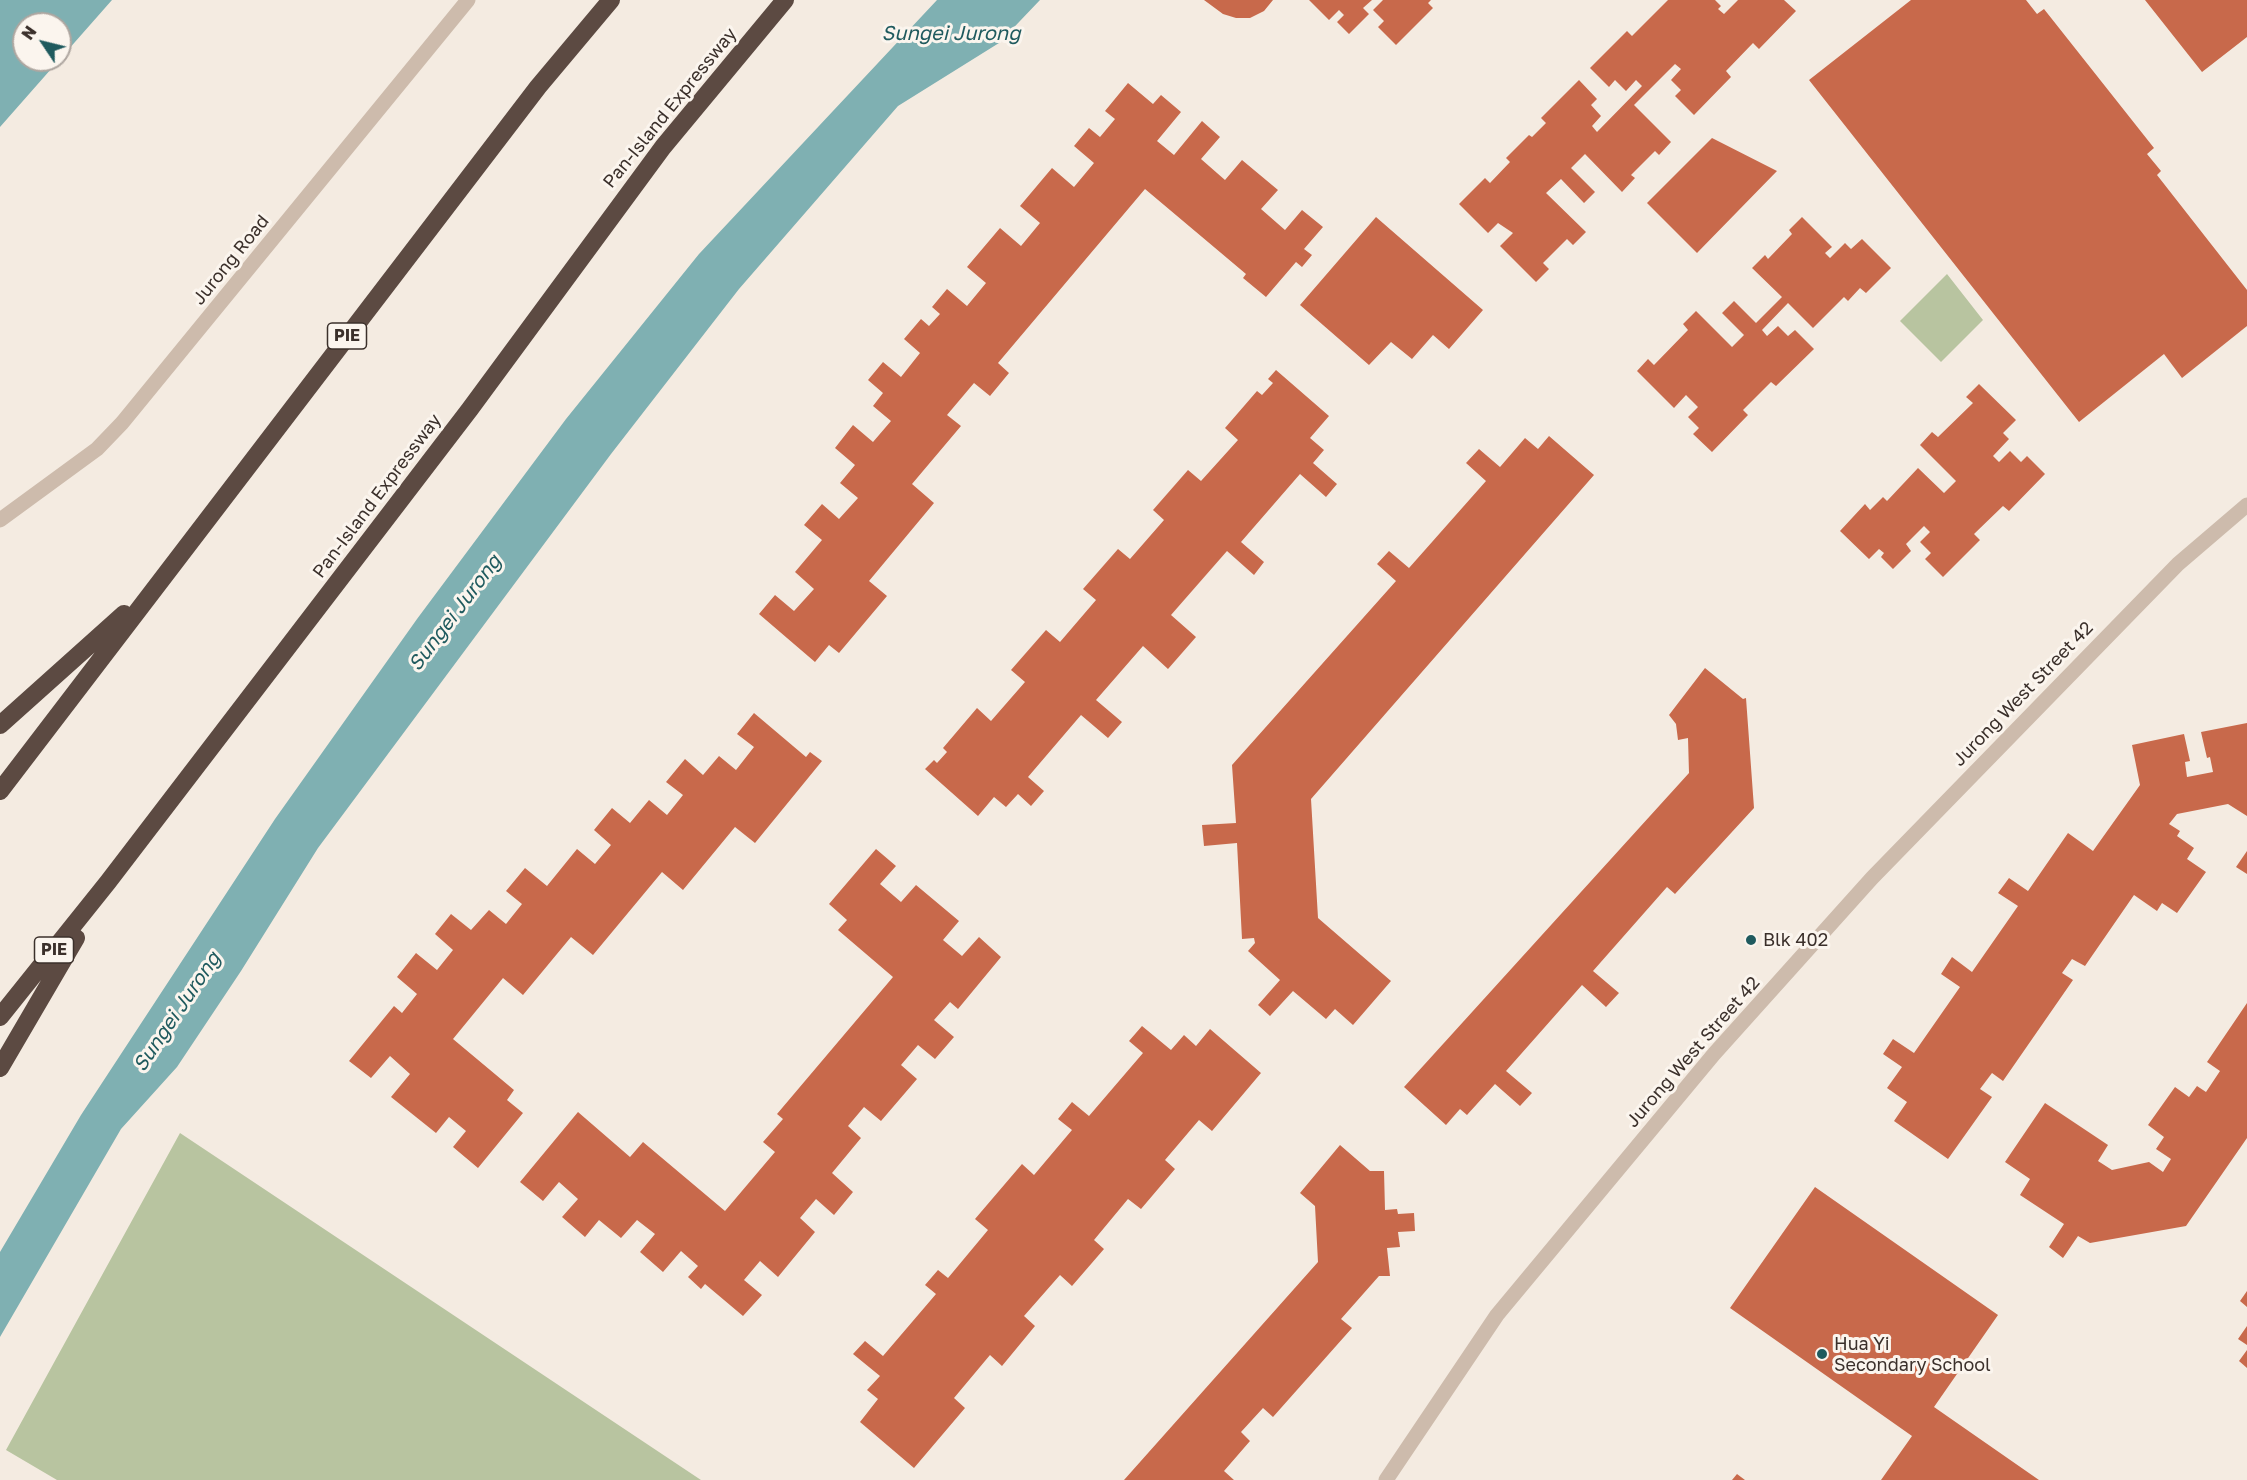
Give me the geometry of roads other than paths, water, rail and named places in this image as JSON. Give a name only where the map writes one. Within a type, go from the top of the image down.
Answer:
[{"type":"highway","name":"PIE","points":[[0,791],[538,87],[611,0]]},
{"type":"highway","name":"Pan-Island Expressway","points":[[0,1017],[108,882],[470,409],[663,147],[785,0]]},
{"type":"highway","points":[[0,725],[156,585]]},
{"type":"highway","points":[[0,1068],[108,882]]},
{"type":"street","name":"Jurong Road","points":[[0,520],[97,449],[122,423],[468,0]]},
{"type":"street","name":"Jurong West Street 42","points":[[1386,1480],[1497,1315],[1722,1045],[1872,878],[2178,564],[2247,505]]},
{"type":"water","points":[[0,0],[112,0],[72,45],[72,12],[12,12],[12,72],[48,72],[0,127]]},
{"type":"water","name":"Sungei Jurong","points":[[937,0],[1040,0],[999,43],[898,106],[739,289],[611,454],[318,848],[241,971],[177,1067],[121,1129],[0,1337],[0,1252],[81,1115],[275,819],[417,619],[566,419],[699,254]]},
{"type":"place","name":"Blk 402","points":[[1751,940]]},
{"type":"place","name":"Hua Yi Secondary School","points":[[1822,1354]]}]
